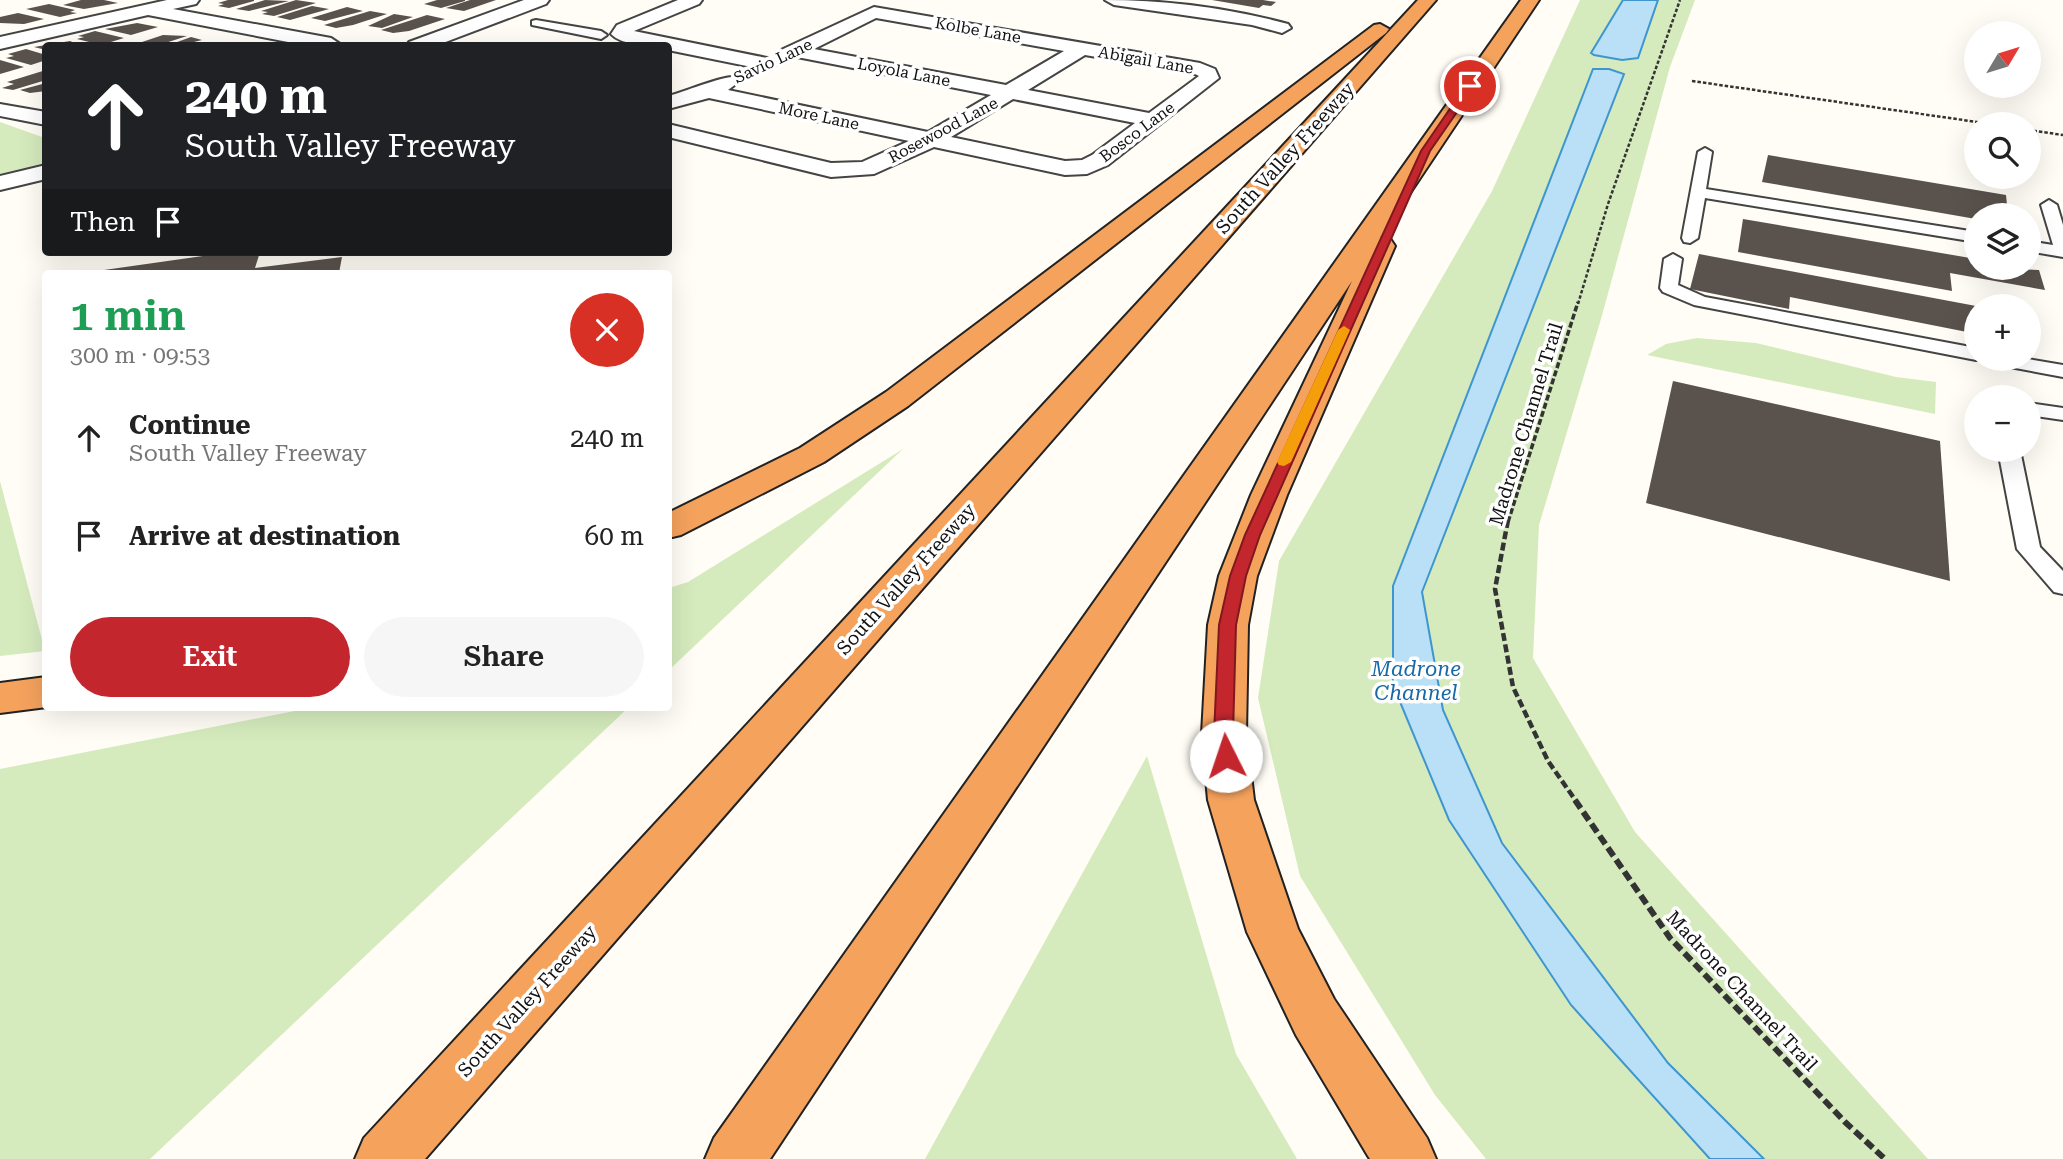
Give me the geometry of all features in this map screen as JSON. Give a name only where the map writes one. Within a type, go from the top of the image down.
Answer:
[{"type":"highway","points":[[736,1159],[1530,0]]},
{"type":"highway","points":[[672,525],[812,455],[897,399],[1372,33],[1423,4]]},
{"type":"highway","name":"South Valley Freeway","points":[[385,1159],[1423,4]]},
{"type":"highway","points":[[1406,1159],[1315,1017],[1273,932],[1231,800],[1224,734],[1228,625],[1238,576],[1269,495],[1425,151]]},
{"type":"highway","points":[[0,698],[42,693]]},
{"type":"street","points":[[0,43],[190,0]]},
{"type":"street","points":[[427,42],[540,0]]},
{"type":"street","points":[[610,34],[693,0]]},
{"type":"street","points":[[855,0],[872,2],[877,7],[874,12]]},
{"type":"street","points":[[1114,0],[1165,3],[1282,27]]},
{"type":"street","points":[[149,10],[320,42]]},
{"type":"street","name":"Kolbe Lane","points":[[874,12],[1083,48]]},
{"type":"street","name":"Savio Lane","points":[[672,102],[709,92],[874,12]]},
{"type":"street","points":[[610,34],[652,42]]},
{"type":"street","points":[[672,46],[767,64]]},
{"type":"street","name":"Abigail Lane","points":[[1083,48],[1200,69],[1208,73]]},
{"type":"street","name":"Rosewood Lane","points":[[672,131],[831,170],[866,169],[930,140],[1083,48]]},
{"type":"street","name":"Loyola Lane","points":[[795,51],[1154,120]]},
{"type":"street","name":"Bosco Lane","points":[[930,140],[1065,168],[1087,167],[1209,78],[1208,73]]},
{"type":"street","name":"More Lane","points":[[709,92],[930,140]]},
{"type":"street","points":[[0,110],[42,118]]},
{"type":"street","points":[[0,183],[42,173]]},
{"type":"lane","points":[[536,23],[610,34]]},
{"type":"lane","points":[[585,42],[610,34]]},
{"type":"lane","points":[[1690,238],[1705,152]]},
{"type":"lane","points":[[1698,192],[1964,235]]},
{"type":"lane","points":[[2041,248],[2063,252],[2049,205]]},
{"type":"lane","points":[[1673,259],[1668,288],[1700,301],[1964,352]]},
{"type":"lane","points":[[2041,367],[2063,371]]},
{"type":"lane","points":[[2041,411],[2063,414]]},
{"type":"lane","points":[[2011,462],[2029,549],[2063,586]]},
{"type":"path","name":"Madrone Channel Trail","points":[[1680,0],[1608,204],[1510,514],[1495,589],[1513,687],[1556,772],[1670,938],[1845,1122],[1885,1159]]},
{"type":"path","points":[[1692,81],[1964,120]]},
{"type":"path","points":[[2041,132],[2063,135]]},
{"type":"green space","points":[[1580,0],[1695,0],[1670,67],[1601,319],[1539,525],[1533,658],[1635,832],[1928,1159],[1486,1159],[1435,1095],[1300,876],[1258,698],[1279,561],[1492,191]]},
{"type":"green space","points":[[0,122],[42,137],[42,165],[0,176]]},
{"type":"green space","points":[[1697,338],[1756,343],[1896,377],[1936,382],[1935,414],[1647,355],[1666,344]]},
{"type":"green space","points":[[903,449],[672,667],[672,587],[688,582]]},
{"type":"green space","points":[[0,481],[42,640],[42,651],[0,656]]},
{"type":"green space","points":[[295,711],[625,711],[150,1159],[0,1159],[0,769]]},
{"type":"green space","points":[[1147,756],[1236,1054],[1297,1159],[925,1159]]},
{"type":"water","points":[[1623,0],[1658,0],[1638,58],[1622,60],[1594,55],[1591,53]]},
{"type":"water","name":"Madrone Channel","points":[[1593,69],[1609,69],[1624,74],[1422,592],[1443,710],[1502,843],[1668,1063],[1764,1159],[1710,1159],[1571,1005],[1449,820],[1393,685],[1393,586]]},
{"type":"building","points":[[81,0],[118,3],[84,9],[63,5]]},
{"type":"building","points":[[228,0],[254,1],[229,8],[218,6],[224,4],[218,3]]},
{"type":"building","points":[[265,0],[289,1],[249,11],[236,9]]},
{"type":"building","points":[[296,0],[316,3],[274,16],[262,14],[268,12],[261,11]]},
{"type":"building","points":[[437,0],[465,1],[441,8],[424,4]]},
{"type":"building","points":[[470,0],[496,0],[464,11],[446,8]]},
{"type":"building","points":[[1212,0],[1276,2],[1271,6],[1263,5],[1259,8]]},
{"type":"building","points":[[49,4],[75,10],[70,12],[77,13],[60,17],[26,9]]},
{"type":"building","points":[[312,6],[329,9],[290,20],[277,17]]},
{"type":"building","points":[[347,7],[363,11],[325,21],[311,18]]},
{"type":"building","points":[[370,11],[387,14],[336,28],[324,25]]},
{"type":"building","points":[[18,13],[44,19],[24,24],[0,23],[0,17]]},
{"type":"building","points":[[394,14],[413,17],[382,28],[368,26]]},
{"type":"building","points":[[427,15],[445,19],[409,31],[393,33],[381,30]]},
{"type":"building","points":[[137,23],[158,27],[131,35],[105,29]]},
{"type":"building","points":[[95,31],[124,38],[111,42],[89,42],[77,39],[84,37],[78,36]]},
{"type":"building","points":[[163,35],[187,36],[168,42],[142,42]]},
{"type":"building","points":[[191,37],[202,40],[194,42],[177,42]]},
{"type":"building","points":[[26,49],[42,54],[42,61],[31,65],[6,58],[14,56],[8,54]]},
{"type":"building","points":[[0,60],[24,67],[0,74]]},
{"type":"building","points":[[42,71],[42,81],[13,90],[2,88],[14,84],[7,82]]},
{"type":"building","points":[[42,84],[42,92],[30,93],[20,90]]},
{"type":"building","points":[[1768,155],[2006,195],[2007,203],[1964,203],[1964,217],[1762,182]]},
{"type":"building","points":[[1743,219],[1964,257],[1964,276],[1950,273],[1952,291],[1738,252]]},
{"type":"building","points":[[1699,254],[1964,304],[1964,331],[1790,297],[1789,309],[1690,289]]},
{"type":"building","points":[[203,256],[259,256],[255,268],[342,257],[340,270],[104,270]]},
{"type":"building","points":[[2041,277],[2045,290],[1989,280],[2041,280]]},
{"type":"building","points":[[1673,381],[1940,441],[1950,581],[1646,503]]},
{"type":"slow traffic","points":[[1284,462],[1344,330]]},
{"type":"route","points":[[1226,756],[1224,734],[1228,625],[1238,576],[1252,535],[1425,151],[1470,86]]}]
